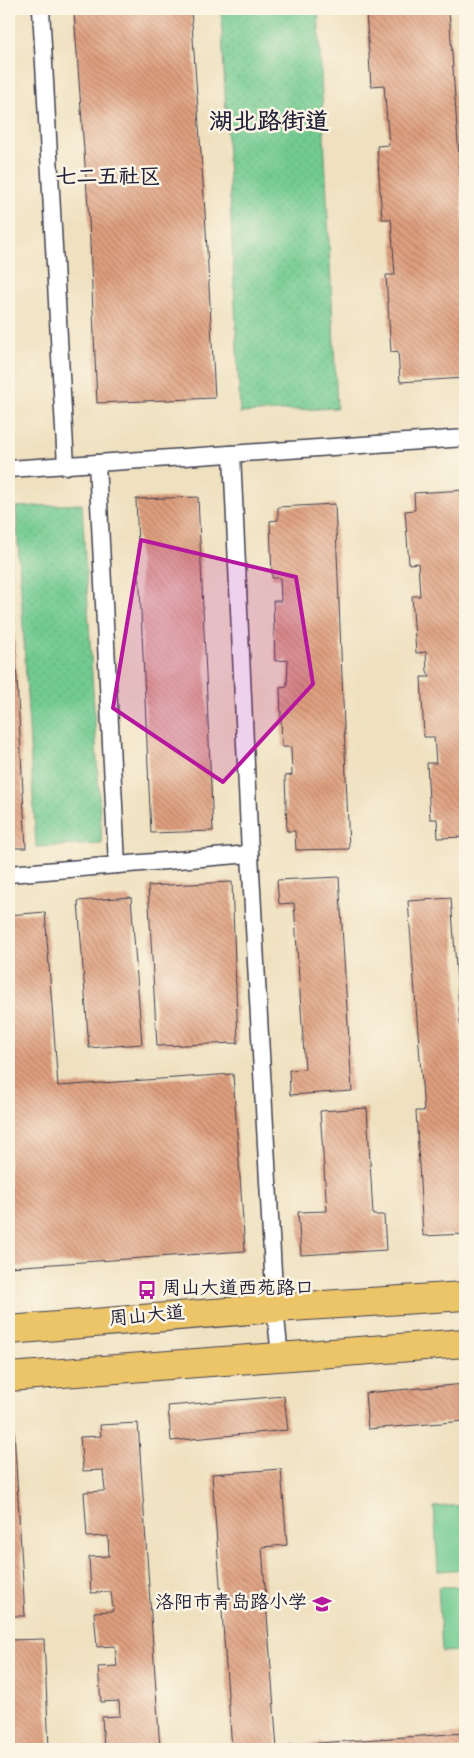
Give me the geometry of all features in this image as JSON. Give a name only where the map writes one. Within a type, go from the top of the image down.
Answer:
[{"type":"main road","name":"周山大道","points":[[9,1330],[275,1308],[465,1296]]},
{"type":"main road","points":[[9,1377],[465,1344]]},
{"type":"lane","points":[[41,9],[66,466]]},
{"type":"lane","points":[[9,469],[465,438]]},
{"type":"lane","points":[[232,454],[250,854],[275,1308],[280,1357]]},
{"type":"lane","points":[[97,464],[117,865]]},
{"type":"lane","points":[[9,874],[250,854]]},
{"type":"highlighted area","points":[[141,540],[296,577],[313,684],[223,782],[113,708]]},
{"type":"green space","points":[[221,9],[318,9],[337,408],[240,413]]},
{"type":"green space","points":[[82,504],[102,844],[36,847],[16,507]]},
{"type":"green space","points":[[465,1505],[465,1569],[438,1571],[434,1507]]},
{"type":"green space","points":[[465,1586],[465,1651],[442,1652],[438,1587]]},
{"type":"building","points":[[119,9],[191,9],[215,398],[97,403],[89,220],[74,12]]},
{"type":"building","points":[[379,9],[449,9],[465,248],[465,378],[400,382],[398,351],[391,352],[386,275],[395,275],[391,219],[382,219],[377,146],[389,145],[384,85],[371,86],[366,11],[379,11]]},
{"type":"building","points":[[465,490],[465,837],[438,838],[437,819],[430,819],[427,763],[436,763],[434,737],[424,737],[421,677],[430,677],[427,671],[426,652],[416,653],[412,596],[420,596],[418,563],[409,564],[405,511],[415,510],[414,493]]},
{"type":"building","points":[[198,497],[213,831],[151,833],[136,499]]},
{"type":"building","points":[[335,504],[349,849],[296,850],[295,831],[287,831],[285,776],[292,775],[291,747],[282,747],[280,688],[287,687],[288,660],[275,661],[273,601],[281,601],[280,578],[272,578],[270,521],[278,520],[278,507]]},
{"type":"building","points":[[10,550],[26,848],[9,848]]},
{"type":"building","points":[[339,877],[352,1091],[290,1095],[289,1070],[305,1069],[294,903],[279,904],[277,880]]},
{"type":"building","points":[[232,882],[238,1043],[157,1046],[148,886]]},
{"type":"building","points":[[131,897],[142,1044],[89,1048],[78,901]]},
{"type":"building","points":[[451,898],[465,1089],[465,1234],[423,1236],[416,1111],[424,1111],[408,901]]},
{"type":"building","points":[[45,912],[58,1086],[233,1074],[245,1251],[9,1267],[9,915]]},
{"type":"building","points":[[367,1108],[373,1215],[384,1215],[386,1250],[301,1255],[298,1212],[327,1211],[320,1111]]},
{"type":"building","points":[[465,1384],[465,1421],[368,1429],[365,1393]]},
{"type":"building","points":[[284,1396],[288,1430],[171,1441],[168,1406]]},
{"type":"building","points":[[138,1423],[160,1749],[104,1749],[102,1717],[120,1716],[119,1701],[101,1702],[98,1667],[117,1666],[115,1646],[97,1647],[94,1612],[113,1611],[111,1592],[91,1593],[89,1557],[109,1556],[108,1536],[87,1537],[84,1492],[105,1491],[103,1470],[83,1471],[80,1437],[101,1436],[100,1425]]},
{"type":"building","points":[[9,1430],[14,1430],[25,1616],[9,1616]]},
{"type":"building","points":[[281,1469],[287,1545],[262,1547],[277,1749],[232,1749],[212,1474]]},
{"type":"building","points":[[44,1639],[49,1749],[9,1749],[9,1640]]},
{"type":"building","points":[[465,1733],[465,1749],[289,1749],[289,1745]]},
{"type":"place","name":"周山大道西苑路口","points":[[147,1290]]},
{"type":"place","name":"洛阳市青岛路小学","points":[[322,1604]]},
{"type":"district","name":"湖北路街道","points":[[269,124]]},
{"type":"district","name":"七二五社区","points":[[108,179]]}]
